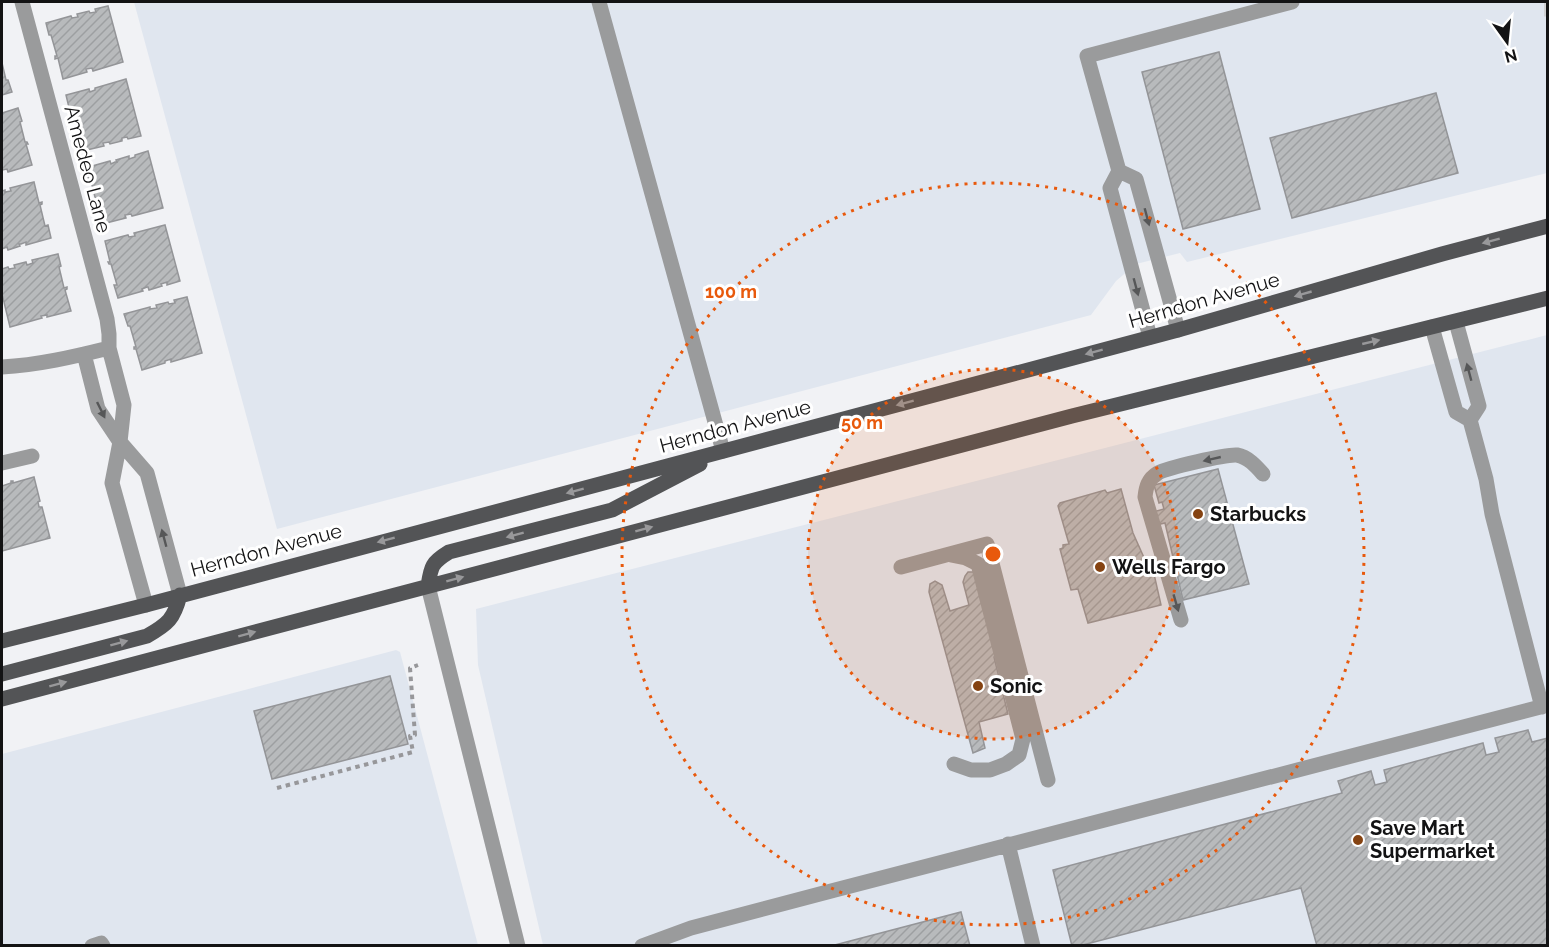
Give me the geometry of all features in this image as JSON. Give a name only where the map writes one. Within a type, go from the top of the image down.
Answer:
[{"type":"main road","name":"Herndon Avenue","points":[[2,641],[146,605],[1178,330],[1548,226]]},
{"type":"main road","points":[[2,699],[1072,416],[1548,298]]},
{"type":"main road","points":[[428,586],[431,567],[449,552],[612,510],[723,451]]},
{"type":"main road","points":[[2,674],[147,636],[163,627],[175,612],[180,595]]},
{"type":"street","name":"Amedeo Lane","points":[[22,2],[107,319],[109,348],[124,405],[112,483],[146,605]]},
{"type":"street","points":[[599,2],[723,451]]},
{"type":"street","points":[[1150,337],[1110,188],[1119,171],[1087,56],[1292,2]]},
{"type":"street","points":[[1119,171],[1136,179],[1178,330]]},
{"type":"street","points":[[1456,322],[1479,406],[1470,420]]},
{"type":"street","points":[[642,945],[691,928],[1008,844],[1545,706],[1492,514],[1486,479],[1470,420],[1456,412],[1432,327]]},
{"type":"street","points":[[2,367],[32,365],[109,348]]},
{"type":"street","points":[[84,354],[98,409],[120,442],[147,473],[180,595]]},
{"type":"street","points":[[1181,620],[1145,497],[1148,483],[1159,472],[1228,455],[1242,456],[1255,464],[1263,474]]},
{"type":"street","points":[[2,463],[32,456]]},
{"type":"street","points":[[901,567],[987,544],[1048,780]]},
{"type":"street","points":[[947,554],[966,558],[978,564],[1023,740],[1019,755],[1006,764],[990,770],[971,770],[954,764]]},
{"type":"street","points":[[428,586],[518,945]]},
{"type":"street","points":[[1008,844],[1033,945]]},
{"type":"street","points":[[92,945],[101,943],[103,945]]},
{"type":"path","points":[[277,788],[413,752],[410,736],[416,735],[410,668],[418,666]]},
{"type":"shaded area","points":[[134,2],[1547,2],[1547,173],[1187,262],[1180,253],[1136,264],[1116,281],[1091,315],[277,529]]},
{"type":"shaded area","points":[[1547,335],[1547,945],[543,945],[478,665],[476,609]]},
{"type":"shaded area","points":[[396,650],[400,652],[478,945],[2,946],[2,754]]},
{"type":"building","points":[[108,6],[123,62],[93,71],[92,68],[86,69],[87,72],[63,79],[58,58],[55,59],[57,56],[46,23],[71,16],[72,18],[78,17],[77,14],[96,12],[95,9]]},
{"type":"building","points":[[1219,52],[1260,209],[1183,229],[1142,72]]},
{"type":"building","points":[[2,63],[12,92],[2,95]]},
{"type":"building","points":[[126,79],[141,136],[122,138],[122,141],[103,143],[104,146],[78,152],[66,95],[89,89],[90,92],[95,88]]},
{"type":"building","points":[[1436,93],[1458,173],[1292,218],[1270,138]]},
{"type":"building","points":[[18,108],[32,165],[8,172],[7,169],[2,170],[2,113]]},
{"type":"building","points":[[148,151],[163,208],[132,216],[131,214],[125,215],[126,218],[102,224],[97,203],[94,202],[96,201],[91,181],[89,181],[85,168],[110,161],[111,164],[117,162],[116,160],[129,156],[129,159]]},
{"type":"building","points":[[34,182],[39,203],[42,202],[40,205],[45,226],[48,225],[51,238],[26,245],[26,242],[8,250],[7,247],[2,249],[2,191],[11,191],[10,188]]},
{"type":"building","points":[[165,225],[180,281],[167,285],[167,282],[149,290],[147,287],[142,289],[143,291],[118,298],[114,285],[117,285],[111,264],[108,262],[110,262],[105,241],[128,235],[129,237],[135,236],[134,233]]},
{"type":"building","points":[[58,254],[61,266],[59,267],[64,288],[67,287],[65,290],[71,311],[47,317],[47,315],[41,316],[42,318],[10,327],[2,294],[2,269],[15,268],[14,265],[26,262],[27,265],[33,263],[32,260]]},
{"type":"building","points":[[187,297],[202,353],[171,362],[171,359],[142,370],[136,349],[134,349],[136,347],[130,326],[124,314],[150,307],[150,309],[157,308],[156,305],[175,303],[174,300]]},
{"type":"building","points":[[1218,469],[1249,584],[1183,600],[1165,523],[1156,525],[1153,512],[1164,509],[1162,502],[1159,503],[1154,485]]},
{"type":"building","points":[[34,477],[40,501],[38,502],[39,507],[42,507],[50,538],[2,551],[2,486],[11,481],[13,483]]},
{"type":"building","points":[[1121,489],[1133,533],[1150,571],[1154,574],[1161,605],[1088,623],[1078,589],[1071,590],[1060,549],[1063,545],[1069,544],[1058,506],[1060,503],[1105,490],[1107,493]]},
{"type":"building","name":"Sonic","points":[[968,572],[974,572],[999,656],[994,657],[1008,714],[979,722],[985,748],[973,753],[929,592],[930,584],[935,581],[942,585],[950,611],[969,605],[963,582]]},
{"type":"building","points":[[390,676],[408,744],[272,779],[254,711]]},
{"type":"building","name":"Save Mart Supermarket","points":[[1528,730],[1532,742],[1548,738],[1548,946],[1317,946],[1301,888],[1072,946],[1053,870],[1342,793],[1338,781],[1371,771],[1375,785],[1387,782],[1384,770],[1483,743],[1486,755],[1499,752],[1495,738]]},
{"type":"building","points":[[961,912],[970,946],[831,946]]},
{"type":"place","name":"Starbucks","points":[[1198,514]]},
{"type":"place","name":"Wells Fargo","points":[[1100,567]]},
{"type":"place","name":"Sonic","points":[[978,686]]},
{"type":"place","name":"Save Mart Supermarket","points":[[1358,840]]}]
